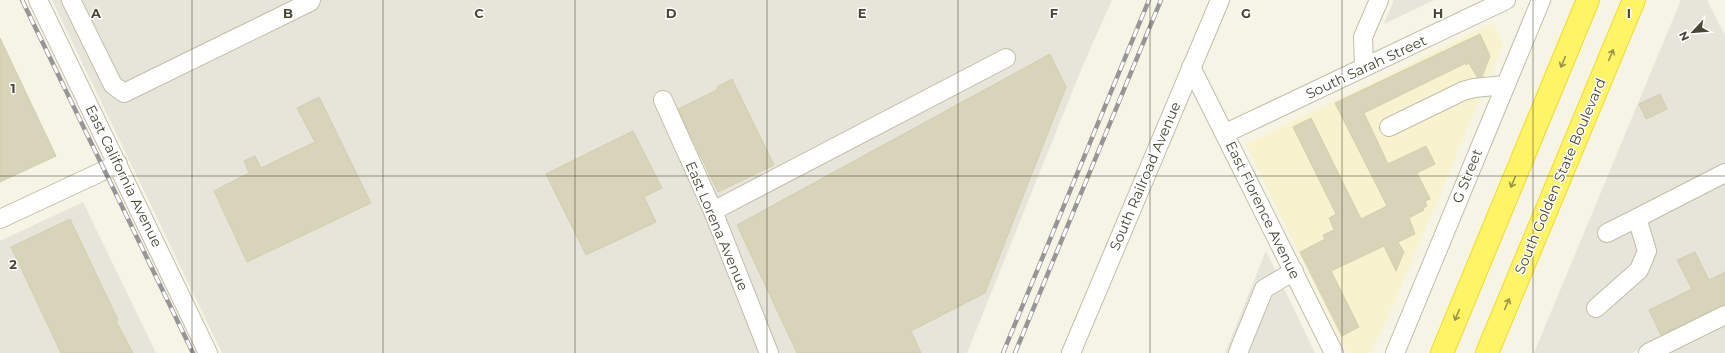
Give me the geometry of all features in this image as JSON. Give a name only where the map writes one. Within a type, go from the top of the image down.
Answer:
[{"type":"highway","points":[[1442,353],[1588,0]]},
{"type":"highway","name":"South Golden State Boulevard","points":[[1487,353],[1634,0]]},
{"type":"street","name":"East California Avenue","points":[[38,0],[208,353]]},
{"type":"street","points":[[71,0],[113,85],[124,93],[310,2],[311,0]]},
{"type":"street","name":"South Railroad Avenue","points":[[1071,353],[1220,0]]},
{"type":"street","points":[[1364,67],[1364,37],[1379,0]]},
{"type":"street","name":"South Sarah Street","points":[[1226,133],[1506,0]]},
{"type":"street","name":"G Street","points":[[1395,353],[1541,0]]},
{"type":"street","points":[[713,211],[1006,58]]},
{"type":"street","name":"East Florence Avenue","points":[[1191,67],[1226,133],[1334,353]]},
{"type":"street","points":[[1389,127],[1463,91],[1474,88],[1505,85]]},
{"type":"street","name":"East Lorena Avenue","points":[[663,100],[713,211],[769,353]]},
{"type":"street","points":[[0,220],[118,164]]},
{"type":"street","points":[[1607,233],[1725,174]]},
{"type":"street","points":[[1596,308],[1639,270],[1647,251],[1637,218]]},
{"type":"street","points":[[1238,353],[1264,289],[1294,271]]},
{"type":"street","points":[[1648,353],[1725,315]]},
{"type":"shaded area","points":[[52,0],[1112,0],[1083,65],[967,353],[222,353]]},
{"type":"shaded area","points":[[1394,0],[1434,0],[1384,24]]},
{"type":"shaded area","points":[[1681,0],[1707,0],[1725,36],[1725,307],[1632,353],[1534,353]]},
{"type":"shaded area","points":[[1493,23],[1503,44],[1393,306],[1370,353],[1347,353],[1246,144]]},
{"type":"shaded area","points":[[83,202],[156,353],[0,353],[0,241]]},
{"type":"shaded area","points":[[1266,251],[1315,353],[1225,353]]},
{"type":"shaded area","points":[[1725,324],[1725,353],[1664,353]]},
{"type":"building","points":[[1480,34],[1490,56],[1482,77],[1477,77],[1469,63],[1466,65],[1466,63],[1364,113],[1388,164],[1426,146],[1435,164],[1417,173],[1430,199],[1425,201],[1427,206],[1423,208],[1424,210],[1409,218],[1415,234],[1398,242],[1404,252],[1396,271],[1384,246],[1331,271],[1359,327],[1342,336],[1300,252],[1325,239],[1323,235],[1334,230],[1329,218],[1336,214],[1293,127],[1311,118],[1361,219],[1387,206],[1335,103]]},
{"type":"building","points":[[0,38],[56,156],[0,182]]},
{"type":"building","points":[[1050,54],[1066,87],[985,293],[911,331],[921,353],[797,353],[737,225]]},
{"type":"building","points":[[732,79],[774,165],[718,192],[678,109],[717,90],[717,87]]},
{"type":"building","points":[[1660,94],[1667,109],[1646,119],[1639,104]]},
{"type":"building","points":[[319,97],[371,203],[247,262],[214,191],[249,173],[244,161],[255,156],[261,168],[315,142],[297,108]]},
{"type":"building","points":[[633,131],[662,188],[644,197],[656,222],[586,255],[546,174]]},
{"type":"building","points":[[70,219],[118,320],[116,321],[133,353],[61,353],[11,247]]},
{"type":"building","points":[[1695,252],[1709,280],[1725,272],[1725,305],[1661,335],[1649,310],[1692,289],[1677,260]]},
{"type":"railway","points":[[22,0],[193,353]]},
{"type":"railway","points":[[1003,353],[1149,0]]},
{"type":"railway","points":[[1015,353],[1161,0]]}]
